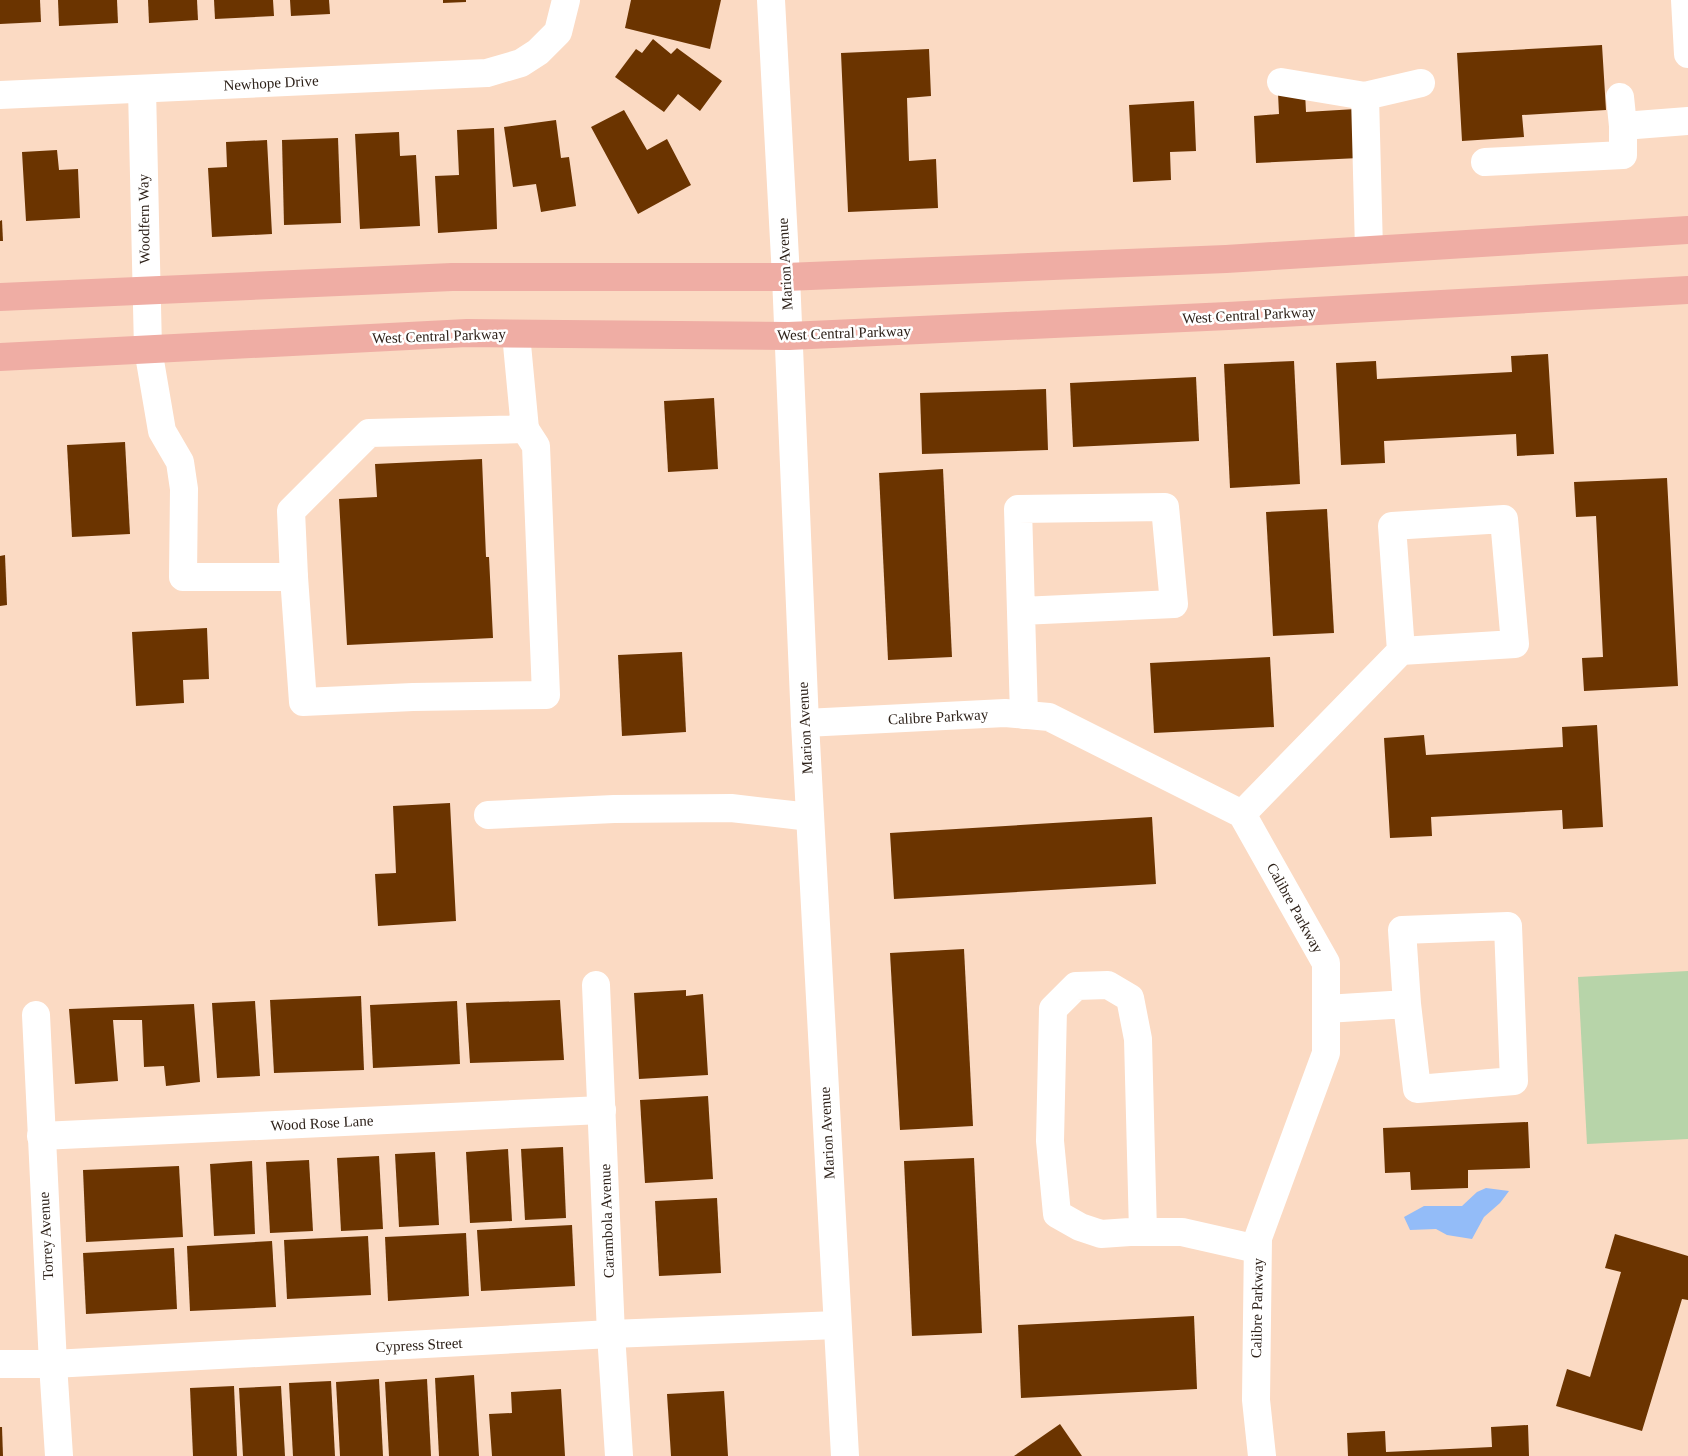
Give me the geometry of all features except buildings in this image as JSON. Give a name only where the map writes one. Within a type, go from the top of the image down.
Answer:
[{"type":"main road","points":[[0,297],[452,278],[786,277],[1226,259],[1688,230]]},
{"type":"main road","name":"West Central Parkway","points":[[0,357],[467,333],[789,336],[1218,316],[1688,290]]},
{"type":"street","name":"Newhope Drive","points":[[0,95],[487,73],[520,63],[538,52],[558,32],[566,0]]},
{"type":"street","name":"Marion Avenue","points":[[771,0],[789,336],[805,724],[845,1456]]},
{"type":"street","points":[[1685,0],[1688,54]]},
{"type":"street","points":[[1281,82],[1365,96],[1421,83]]},
{"type":"street","name":"Woodfern Way","points":[[142,89],[148,349],[162,431],[180,462],[184,489],[183,577],[294,576]]},
{"type":"street","points":[[1365,96],[1369,250]]},
{"type":"street","points":[[1485,162],[1623,155],[1620,97]]},
{"type":"street","points":[[1623,126],[1688,121]]},
{"type":"street","points":[[516,334],[525,429],[536,446],[546,695],[414,697],[303,702],[294,576],[292,511],[369,433],[525,429]]},
{"type":"street","points":[[1021,611],[1174,604],[1165,507],[1018,509],[1024,715]]},
{"type":"street","points":[[1242,814],[1401,651],[1515,644],[1504,519],[1392,526],[1401,651]]},
{"type":"street","name":"Calibre Parkway","points":[[805,724],[1005,714],[1049,717],[1242,814],[1326,963],[1326,1053],[1258,1238],[1256,1400],[1262,1456]]},
{"type":"street","points":[[488,815],[614,809],[731,808],[810,817]]},
{"type":"street","points":[[1508,926],[1514,1081],[1417,1089],[1407,1004],[1402,930],[1508,926]]},
{"type":"street","name":"Carambola Avenue","points":[[596,985],[611,1334],[619,1456]]},
{"type":"street","points":[[1143,1232],[1138,1039],[1130,998],[1108,985],[1076,986],[1053,1009],[1050,1141],[1057,1214],[1101,1234],[1182,1232],[1257,1249]]},
{"type":"street","points":[[1326,1009],[1407,1004]]},
{"type":"street","name":"Torrey Avenue","points":[[36,1015],[52,1364],[59,1456]]},
{"type":"street","name":"Wood Rose Lane","points":[[42,1136],[602,1110]]},
{"type":"street","name":"Cypress Street","points":[[0,1364],[52,1364],[611,1334],[837,1325]]},
{"type":"green space","points":[[1688,971],[1688,1139],[1587,1144],[1578,977]]},
{"type":"water","points":[[1486,1188],[1509,1191],[1500,1203],[1484,1217],[1472,1239],[1447,1235],[1436,1229],[1410,1230],[1404,1217],[1424,1206],[1462,1206],[1477,1192]]}]
